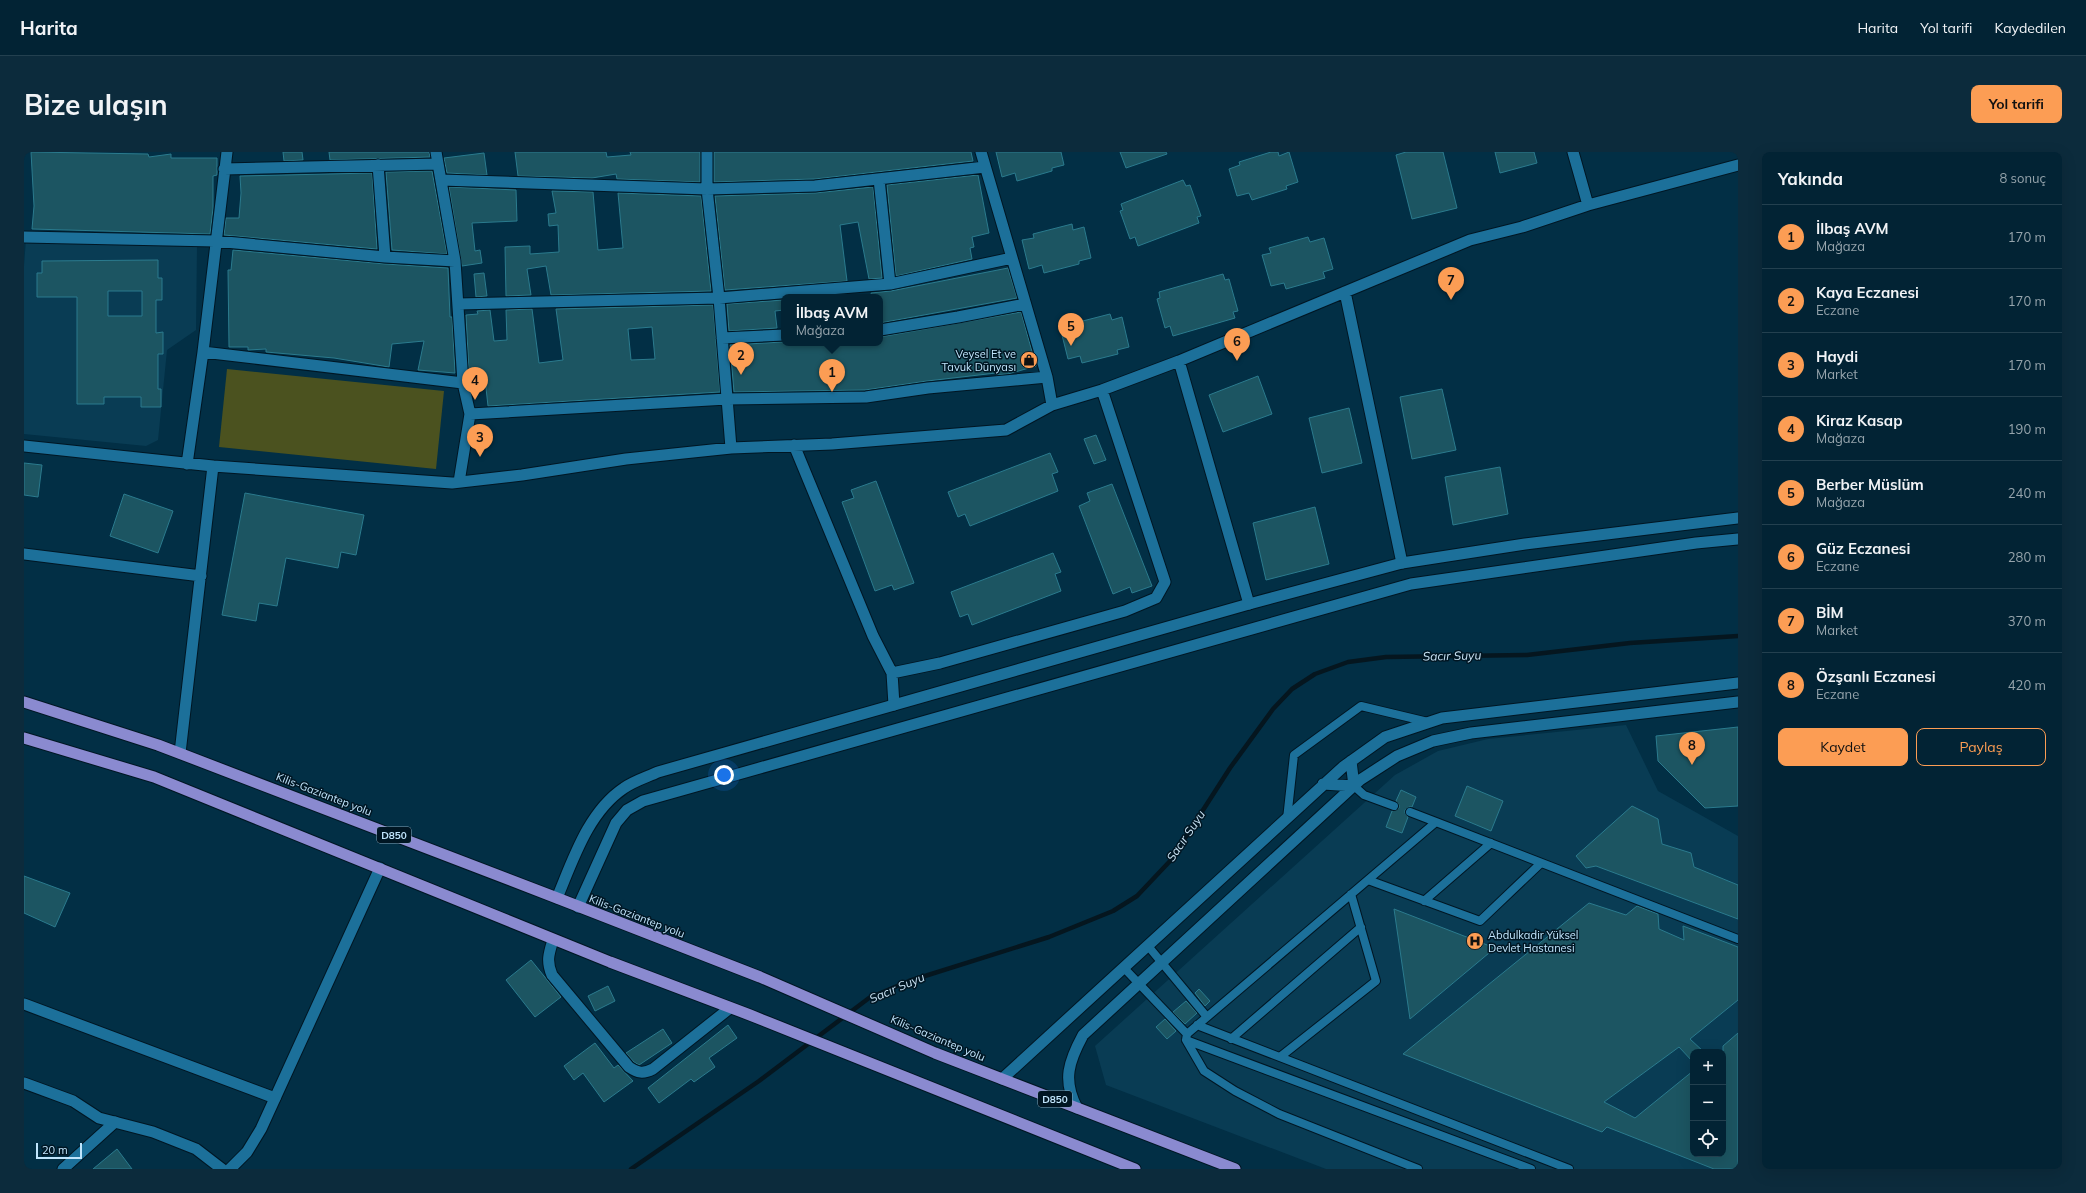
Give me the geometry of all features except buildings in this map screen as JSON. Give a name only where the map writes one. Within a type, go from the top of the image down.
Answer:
[{"type":"highway","name":"Kilis-Gaziantep yolu","points":[[24,702],[180,753],[557,898],[760,977],[876,1026],[935,1053],[1235,1169]]},
{"type":"highway","points":[[24,738],[154,777],[380,868],[553,940],[750,1015],[1135,1169]]},
{"type":"street","points":[[187,464],[203,352],[215,241],[227,152]]},
{"type":"street","points":[[436,152],[455,261],[463,383],[470,414],[459,482]]},
{"type":"street","points":[[707,152],[707,189],[719,298],[731,448]]},
{"type":"street","points":[[981,152],[1047,377],[1052,405]]},
{"type":"street","points":[[1573,152],[1588,205]]},
{"type":"street","points":[[224,169],[438,164]]},
{"type":"street","points":[[378,165],[385,257]]},
{"type":"street","points":[[24,446],[187,464],[376,479],[459,482],[522,475],[626,459],[731,448],[925,438],[1006,430],[1052,405],[1102,390],[1179,361],[1470,240],[1522,227],[1588,205],[1738,165]]},
{"type":"street","points":[[441,180],[707,189],[815,186],[985,167]]},
{"type":"street","points":[[879,179],[890,284]]},
{"type":"street","points":[[24,236],[215,241],[385,257],[455,261]]},
{"type":"street","points":[[458,304],[719,298],[890,284],[1012,258]]},
{"type":"street","points":[[1346,292],[1402,563]]},
{"type":"street","points":[[883,330],[1025,304]]},
{"type":"street","points":[[722,338],[781,335]]},
{"type":"street","points":[[203,352],[463,383]]},
{"type":"street","points":[[1179,361],[1249,604]]},
{"type":"street","points":[[470,414],[727,399],[866,397],[928,388],[1047,377]]},
{"type":"street","points":[[892,673],[940,663],[1111,615],[1156,598],[1165,582],[1102,390]]},
{"type":"street","points":[[794,445],[872,636],[892,673],[894,705]]},
{"type":"street","points":[[180,753],[213,466]]},
{"type":"street","points":[[557,898],[580,844],[594,818],[609,800],[625,787],[658,772],[1249,604],[1402,563],[1525,544],[1738,518]]},
{"type":"street","points":[[578,907],[616,823],[627,810],[643,801],[1411,584],[1688,544],[1738,539]]},
{"type":"street","points":[[24,554],[201,576]]},
{"type":"street","points":[[1002,1079],[1323,784],[1351,761],[1385,737],[1442,718],[1738,683]]},
{"type":"street","points":[[1077,1108],[1070,1094],[1068,1075],[1072,1055],[1083,1035],[1354,786],[1397,756],[1433,741],[1471,733],[1738,702]]},
{"type":"street","points":[[1351,761],[1354,786]]},
{"type":"street","points":[[1323,784],[1354,786]]},
{"type":"street","points":[[230,1169],[247,1152],[258,1134],[380,868]]},
{"type":"street","points":[[553,940],[547,958],[548,966],[552,975],[629,1067],[637,1072],[646,1073],[653,1070],[730,1008]]},
{"type":"street","points":[[24,1004],[275,1098]]},
{"type":"street","points":[[24,1083],[73,1101],[99,1118],[153,1132],[196,1149],[222,1169]]},
{"type":"street","points":[[63,1169],[115,1122]]},
{"type":"lane","points":[[1287,818],[1294,754],[1361,706],[1428,722]]},
{"type":"lane","points":[[1354,786],[1364,795],[1394,806]]},
{"type":"lane","points":[[1410,812],[1738,939]]},
{"type":"lane","points":[[1187,1037],[1197,1025],[1436,822]]},
{"type":"lane","points":[[1424,900],[1491,843]]},
{"type":"lane","points":[[1368,880],[1480,921],[1541,863]]},
{"type":"lane","points":[[1280,1057],[1376,981],[1351,894]]},
{"type":"lane","points":[[1231,1038],[1361,927]]},
{"type":"lane","points":[[1148,946],[1207,1017]]},
{"type":"lane","points":[[1124,968],[1187,1037],[1204,1071],[1235,1091],[1279,1114],[1418,1169]]},
{"type":"lane","points":[[1197,1025],[1569,1169]]},
{"type":"lane","points":[[1187,1037],[1531,1169]]},
{"type":"shaded area","points":[[26,239],[197,246],[196,330],[167,350],[158,440],[146,446],[24,434],[24,266]]},
{"type":"shaded area","name":"Abdulkadir Yüksel Devlet Hastanesi","points":[[1626,725],[1658,791],[1738,836],[1738,1169],[1326,1169],[1106,1085],[1095,1046],[1395,775],[1438,751],[1488,739]]},
{"type":"green space","points":[[227,369],[444,391],[436,469],[219,447]]},
{"type":"waterway","name":"Sacır Suyu","points":[[631,1169],[759,1081],[869,998],[909,981],[1049,937],[1113,911],[1137,896],[1171,860],[1230,768],[1273,709],[1292,689],[1315,674],[1348,662],[1386,657],[1527,655],[1630,643],[1738,636]]},
{"type":"place","name":"BİM","points":[[1451,300]]},
{"type":"place","name":"Berber Müslüm","points":[[1071,346]]},
{"type":"place","name":"Veysel Et ve Tavuk Dünyası","points":[[1029,360]]},
{"type":"place","name":"Güz Eczanesi","points":[[1237,361]]},
{"type":"place","name":"Kaya Eczanesi","points":[[741,375]]},
{"type":"place","name":"İlbaş AVM","points":[[832,392]]},
{"type":"place","name":"Kiraz Kasap","points":[[475,400]]},
{"type":"place","name":"Haydi","points":[[480,457]]},
{"type":"place","name":"Özşanlı Eczanesi","points":[[1692,765]]},
{"type":"place","name":"Abdulkadir Yüksel Devlet Hastanesi","points":[[1475,941]]}]
